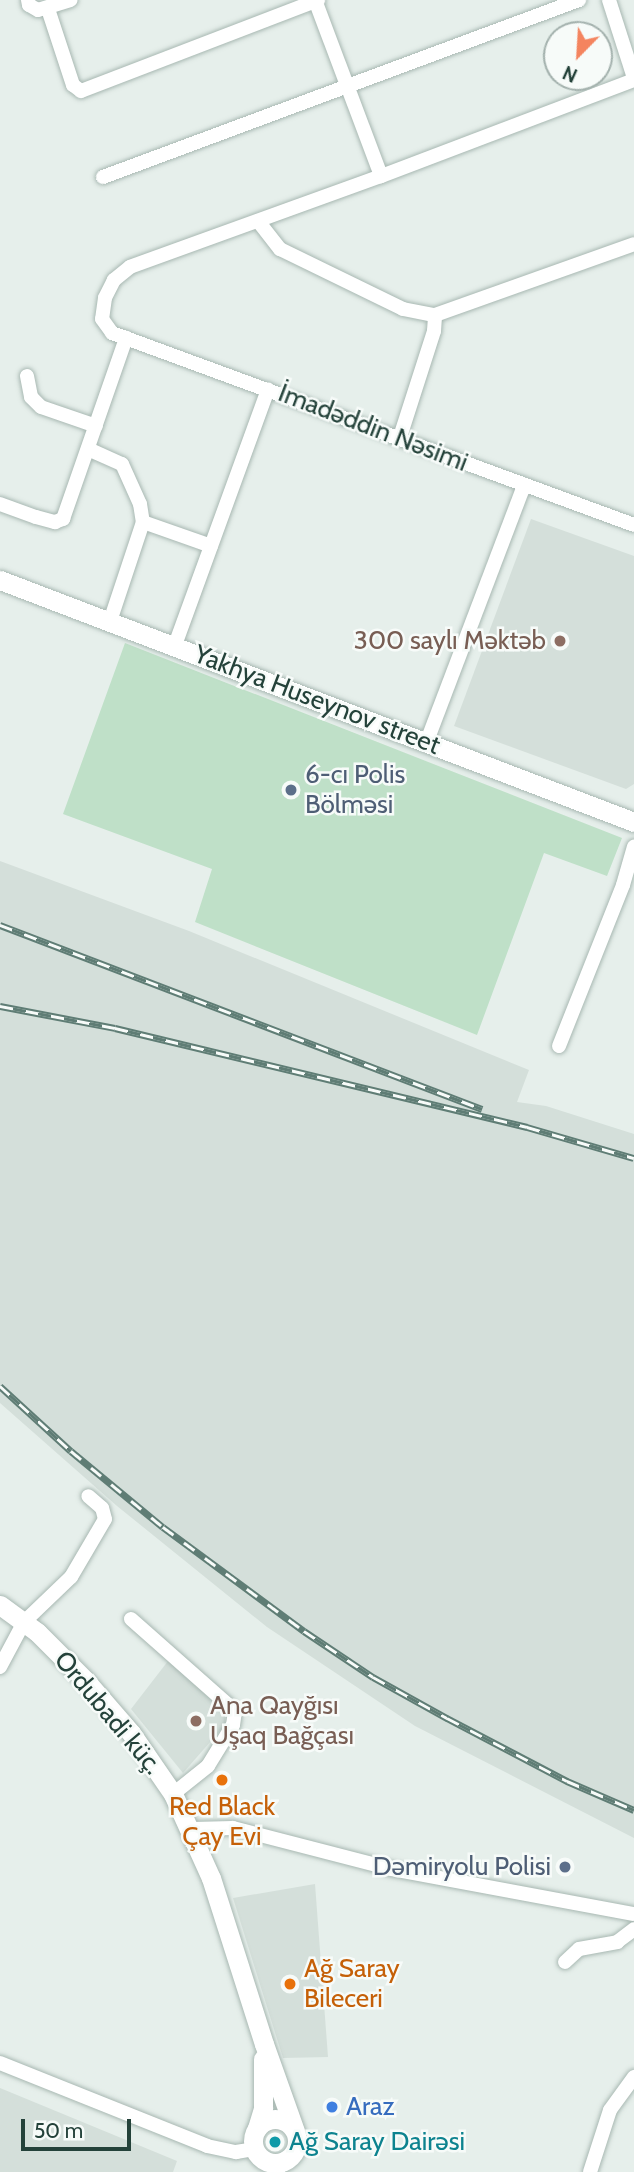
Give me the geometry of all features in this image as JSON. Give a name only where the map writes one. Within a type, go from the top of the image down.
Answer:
[{"type":"main road","name":"Yakhya Huseynov street","points":[[0,580],[634,822]]},
{"type":"main road","name":"Ordubadi küç.","points":[[0,1605],[58,1652],[108,1705],[157,1767],[173,1794],[192,1829],[211,1878],[295,2131]]},
{"type":"main road","points":[[257,2128],[277,2119],[295,2131],[298,2145],[286,2166],[266,2162],[254,2149],[257,2128],[263,2108],[264,2044]]},
{"type":"street","points":[[28,0],[29,5],[38,10],[71,0]]},
{"type":"street","points":[[48,9],[73,85],[81,91],[316,0],[381,177]]},
{"type":"street","points":[[103,177],[579,0]]},
{"type":"street","points":[[0,504],[55,522],[63,519],[96,426],[119,336],[102,319],[105,298],[114,279],[130,267],[381,177],[634,79],[609,0]]},
{"type":"street","points":[[258,221],[280,249],[403,309],[435,315],[634,244]]},
{"type":"street","points":[[400,437],[434,331],[435,315]]},
{"type":"street","name":"İmadəddin Nəsimi","points":[[119,336],[634,525]]},
{"type":"street","points":[[27,376],[31,397],[41,407],[96,426]]},
{"type":"street","points":[[175,645],[268,389]]},
{"type":"street","points":[[88,449],[122,464],[140,504],[143,522],[110,621]]},
{"type":"street","points":[[427,741],[524,485]]},
{"type":"street","points":[[143,522],[211,546]]},
{"type":"street","points":[[559,1046],[623,885],[634,847]]},
{"type":"street","points":[[0,1667],[24,1622],[71,1577],[105,1519],[106,1513],[88,1496]]},
{"type":"street","points":[[131,1619],[234,1711],[233,1724],[208,1766],[173,1794]]},
{"type":"street","points":[[192,1829],[233,1828],[391,1869],[634,1914]]},
{"type":"street","points":[[565,1962],[579,1949],[617,1942],[634,1929]]},
{"type":"street","points":[[0,2063],[207,2146],[229,2151],[254,2149]]},
{"type":"street","points":[[590,2172],[610,2110],[634,2077]]},
{"type":"shaded area","name":"300 saylı Məktəb","points":[[531,519],[634,556],[634,784],[626,789],[454,726]]},
{"type":"shaded area","points":[[0,861],[189,931],[529,1070],[517,1102],[546,1106],[634,1134],[634,1838],[415,1726],[267,1627],[117,1506],[0,1403]]},
{"type":"shaded area","points":[[168,1661],[225,1712],[225,1725],[183,1773],[131,1709]]},
{"type":"shaded area","points":[[315,1884],[328,2057],[283,2058],[233,1898]]},
{"type":"shaded area","points":[[0,2088],[177,2161],[173,2172],[0,2172]]},
{"type":"green space","points":[[125,643],[622,838],[607,876],[544,853],[477,1035],[195,922],[212,869],[63,814]]},
{"type":"railway","points":[[0,925],[482,1109]]},
{"type":"railway","points":[[0,1006],[115,1028],[527,1127],[634,1158]]},
{"type":"railway","points":[[0,1386],[71,1451],[163,1527],[304,1631],[373,1677],[447,1718],[567,1781],[634,1810]]},
{"type":"place","name":"300 saylı Məktəb","points":[[560,641]]},
{"type":"place","name":"6-cı Polis Bölməsi","points":[[291,790]]},
{"type":"place","name":"Ana Qayğısı Uşaq Bağçası","points":[[196,1721]]},
{"type":"place","name":"Red Black Çay Evi","points":[[222,1780]]},
{"type":"place","name":"Dəmiryolu Polisi","points":[[565,1867]]},
{"type":"place","name":"Ağ Saray Bileceri","points":[[290,1984]]},
{"type":"place","name":"Araz","points":[[332,2107]]},
{"type":"place","name":"Ağ Saray Dairəsi","points":[[275,2142]]}]
